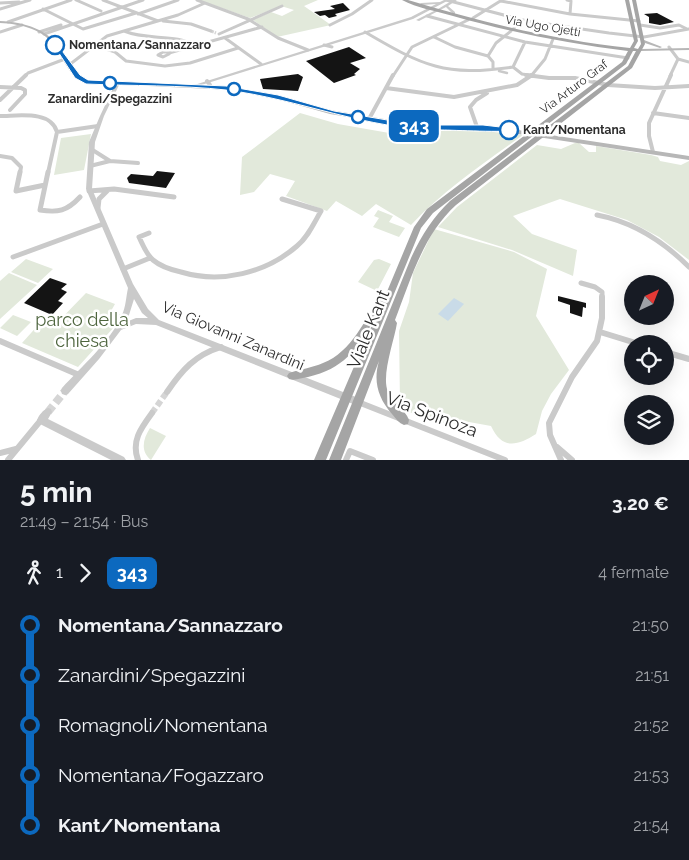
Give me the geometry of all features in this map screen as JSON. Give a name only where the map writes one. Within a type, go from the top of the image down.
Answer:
[{"type":"main road","points":[[404,0],[450,13]]},
{"type":"main road","points":[[410,0],[422,5]]},
{"type":"main road","points":[[627,0],[635,36],[631,53]]},
{"type":"main road","points":[[634,0],[643,44]]},
{"type":"main road","name":"Via Ugo Ojetti","points":[[450,13],[513,30],[559,36],[631,53]]},
{"type":"main road","name":"Via Ugo Ojetti","points":[[450,13],[468,20],[553,39],[615,48],[631,53]]},
{"type":"main road","points":[[0,22],[22,25],[50,38],[64,59],[83,81],[193,86],[207,84],[252,92],[323,111],[369,119],[422,127],[477,127],[689,158]]},
{"type":"main road","points":[[643,44],[671,49],[689,48]]},
{"type":"main road","points":[[631,53],[643,44],[671,49]]},
{"type":"main road","name":"Via Arturo Graf","points":[[541,135],[628,69],[636,59],[643,44]]},
{"type":"main road","name":"Via Arturo Graf","points":[[531,134],[620,67],[631,53]]},
{"type":"main road","name":"Viale Kant","points":[[320,460],[392,285],[412,239],[424,219],[450,195],[531,134]]},
{"type":"main road","name":"Viale Kant","points":[[335,460],[424,239],[441,214],[453,203],[541,135]]},
{"type":"main road","points":[[292,376],[323,368],[347,354],[357,343],[392,285]]},
{"type":"main road","points":[[395,309],[391,338],[381,369],[380,381],[388,402],[404,420]]},
{"type":"street","points":[[0,9],[30,0]]},
{"type":"street","points":[[8,22],[72,0]]},
{"type":"street","points":[[76,0],[101,11]]},
{"type":"street","points":[[103,0],[159,21],[191,24],[211,31]]},
{"type":"street","points":[[42,33],[73,24],[135,0]]},
{"type":"street","points":[[42,33],[101,11],[143,0]]},
{"type":"street","points":[[43,9],[83,29],[178,0]]},
{"type":"street","points":[[197,0],[251,20],[278,38],[308,50]]},
{"type":"street","points":[[330,24],[350,16],[372,0]]},
{"type":"street","points":[[473,18],[501,0],[570,14],[631,21],[662,28],[670,32]]},
{"type":"street","points":[[569,0],[570,14]]},
{"type":"street","points":[[0,4],[14,1],[20,3]]},
{"type":"street","points":[[207,84],[261,64],[332,47],[425,14],[448,2]]},
{"type":"street","points":[[425,14],[448,2]]},
{"type":"street","points":[[425,14],[450,13],[448,2]]},
{"type":"street","points":[[425,14],[422,5],[448,2],[522,20],[635,36],[643,44],[670,32],[688,29]]},
{"type":"street","points":[[69,65],[107,36],[159,21],[205,3]]},
{"type":"street","points":[[261,64],[217,33],[282,6]]},
{"type":"street","points":[[425,14],[458,26],[525,42],[552,47],[631,53]]},
{"type":"street","points":[[369,119],[405,56],[414,45],[468,20]]},
{"type":"street","points":[[488,56],[496,43],[504,38],[522,20]]},
{"type":"street","points":[[0,32],[22,25]]},
{"type":"street","points":[[662,28],[679,25],[688,29]]},
{"type":"street","points":[[235,27],[244,32]]},
{"type":"street","points":[[169,53],[262,27]]},
{"type":"street","points":[[559,36],[562,27]]},
{"type":"street","points":[[124,31],[141,37],[182,38],[197,46]]},
{"type":"street","points":[[207,84],[299,55],[324,44],[367,34],[405,56],[431,67],[452,72],[475,72],[493,69],[508,73]]},
{"type":"street","points":[[434,37],[455,47],[488,56],[493,62],[493,69]]},
{"type":"street","points":[[342,39],[346,42]]},
{"type":"street","points":[[386,88],[449,97],[489,92],[525,83],[533,76],[552,47],[553,39]]},
{"type":"street","points":[[513,67],[525,42]]},
{"type":"street","points":[[324,44],[332,47]]},
{"type":"street","points":[[94,45],[113,51],[126,61],[165,66],[190,63],[238,48]]},
{"type":"street","points":[[671,49],[678,59],[689,62]]},
{"type":"street","name":"Via Arturo Graf","points":[[631,53],[636,59]]},
{"type":"street","points":[[0,100],[32,70],[64,59]]},
{"type":"street","points":[[653,152],[648,132],[653,113],[678,59]]},
{"type":"street","points":[[499,70],[513,67]]},
{"type":"street","points":[[513,67],[520,74],[549,78],[575,78],[608,85],[665,88],[689,86]]},
{"type":"street","name":"Via Giovanni Zanardini","points":[[118,83],[98,126],[91,149],[89,191],[130,285],[145,311],[156,322],[346,398]]},
{"type":"street","points":[[0,87],[24,88],[26,92],[10,110]]},
{"type":"street","points":[[477,127],[470,108],[476,100],[489,92]]},
{"type":"street","points":[[653,113],[689,118]]},
{"type":"street","points":[[0,117],[47,119],[55,125],[57,132],[40,210],[58,213],[71,207],[80,197]]},
{"type":"street","points":[[548,120],[556,124]]},
{"type":"street","points":[[57,132],[98,126]]},
{"type":"street","points":[[91,149],[110,161]]},
{"type":"street","points":[[0,156],[12,158],[22,168],[16,191],[45,186]]},
{"type":"street","points":[[90,166],[110,161],[138,163]]},
{"type":"street","points":[[89,191],[112,189],[174,197]]},
{"type":"street","points":[[98,213],[100,196],[112,189]]},
{"type":"street","points":[[450,195],[445,202],[448,204],[453,203]]},
{"type":"street","points":[[149,233],[139,236],[150,258],[172,269],[202,277],[235,275],[266,265],[298,245],[321,212],[282,200]]},
{"type":"street","name":"Viale Kant","points":[[424,219],[442,205],[445,207],[441,214]]},
{"type":"street","points":[[597,215],[620,220],[644,232],[670,250],[689,267]]},
{"type":"street","points":[[13,258],[103,224]]},
{"type":"street","points":[[123,269],[150,258]]},
{"type":"street","points":[[561,460],[549,428],[552,414],[572,377],[594,347],[600,332],[603,294],[597,288],[581,283]]},
{"type":"street","points":[[65,392],[120,328],[130,306],[132,294],[130,285]]},
{"type":"street","points":[[120,328],[136,321],[156,322]]},
{"type":"street","points":[[600,332],[624,339]]},
{"type":"street","points":[[0,341],[79,376]]},
{"type":"street","points":[[167,392],[190,361],[204,352],[222,347]]},
{"type":"street","points":[[674,355],[689,359]]},
{"type":"street","name":"Via Spinoza","points":[[346,398],[505,460]]},
{"type":"street","points":[[8,460],[48,412]]},
{"type":"street","points":[[138,460],[135,450],[136,441],[152,413]]},
{"type":"street","points":[[41,420],[121,460]]},
{"type":"street","points":[[555,444],[572,460]]},
{"type":"street","points":[[0,453],[17,449]]},
{"type":"street","points":[[346,460],[350,451],[373,460]]},
{"type":"green space","points":[[199,0],[318,0],[304,6],[331,25],[277,37],[253,20],[271,12],[282,16],[294,10],[281,6],[250,18]]},
{"type":"green space","points":[[300,113],[338,124],[412,137],[440,134],[441,131],[475,130],[523,135],[451,189],[411,225],[376,204],[362,216],[336,201],[327,211],[286,196],[295,181],[270,174],[254,192],[240,195],[242,157]]},
{"type":"green space","points":[[91,134],[84,170],[54,175],[61,138]]},
{"type":"green space","points":[[579,143],[589,152],[596,152],[596,146],[651,155],[658,157],[660,161],[681,165],[689,161],[689,260],[659,237],[627,220],[560,199],[513,216],[532,234],[577,250],[573,276],[512,250],[438,227],[457,207],[537,145],[561,149]]},
{"type":"green space","points":[[378,210],[393,216],[389,222],[405,228],[399,237],[373,227],[379,218],[374,216]]},
{"type":"green space","points":[[434,229],[514,252],[547,269],[536,316],[569,370],[551,394],[542,411],[536,434],[523,441],[511,444],[500,439],[491,426],[469,422],[446,424],[403,410],[400,404],[399,331],[409,302],[413,273]]},
{"type":"green space","points":[[26,259],[53,269],[38,283],[11,272]]},
{"type":"green space","points":[[379,259],[391,264],[377,291],[358,282],[374,260]]},
{"type":"green space","points":[[9,273],[37,285],[0,319],[0,281]]},
{"type":"green space","name":"parco della chiesa","points":[[86,293],[115,304],[111,311],[121,315],[115,326],[78,367],[22,343],[40,323],[52,328]]},
{"type":"green space","points":[[13,315],[31,322],[17,336],[0,328]]},
{"type":"green space","points":[[150,428],[166,436],[151,460],[144,449],[146,436]]},
{"type":"water","points":[[454,298],[464,304],[448,321],[438,314]]},
{"type":"building","points":[[343,3],[350,10],[335,14],[337,16],[329,18],[314,12],[335,9],[330,6]]},
{"type":"building","points":[[657,13],[674,22],[660,25],[649,23],[649,17],[644,14]]},
{"type":"building","points":[[349,47],[366,58],[350,63],[360,69],[354,74],[356,75],[334,83],[306,61]]},
{"type":"building","points":[[298,74],[303,77],[298,91],[263,89],[260,79]]},
{"type":"building","points":[[157,171],[175,173],[166,188],[129,183],[127,178],[131,174],[153,176]]},
{"type":"building","points":[[50,278],[67,284],[61,289],[67,292],[58,301],[63,303],[52,315],[24,303]]},
{"type":"building","points":[[558,296],[586,303],[586,308],[583,307],[582,317],[570,313],[570,305],[558,301]]},
{"type":"tunnel","points":[[211,31],[216,33]]},
{"type":"tunnel","points":[[48,412],[65,391]]},
{"type":"tunnel","points":[[152,413],[167,392]]},
{"type":"bus line","name":"343","points":[[55,45],[78,77],[86,82],[226,88],[252,92],[353,117],[405,125],[433,128],[483,127],[509,130]]},
{"type":"place","name":"Nomentana/Sannazzaro","points":[[55,45]]},
{"type":"place","name":"Zanardini/Spegazzini","points":[[110,83]]},
{"type":"place","name":"Kant/Nomentana","points":[[509,130]]}]
